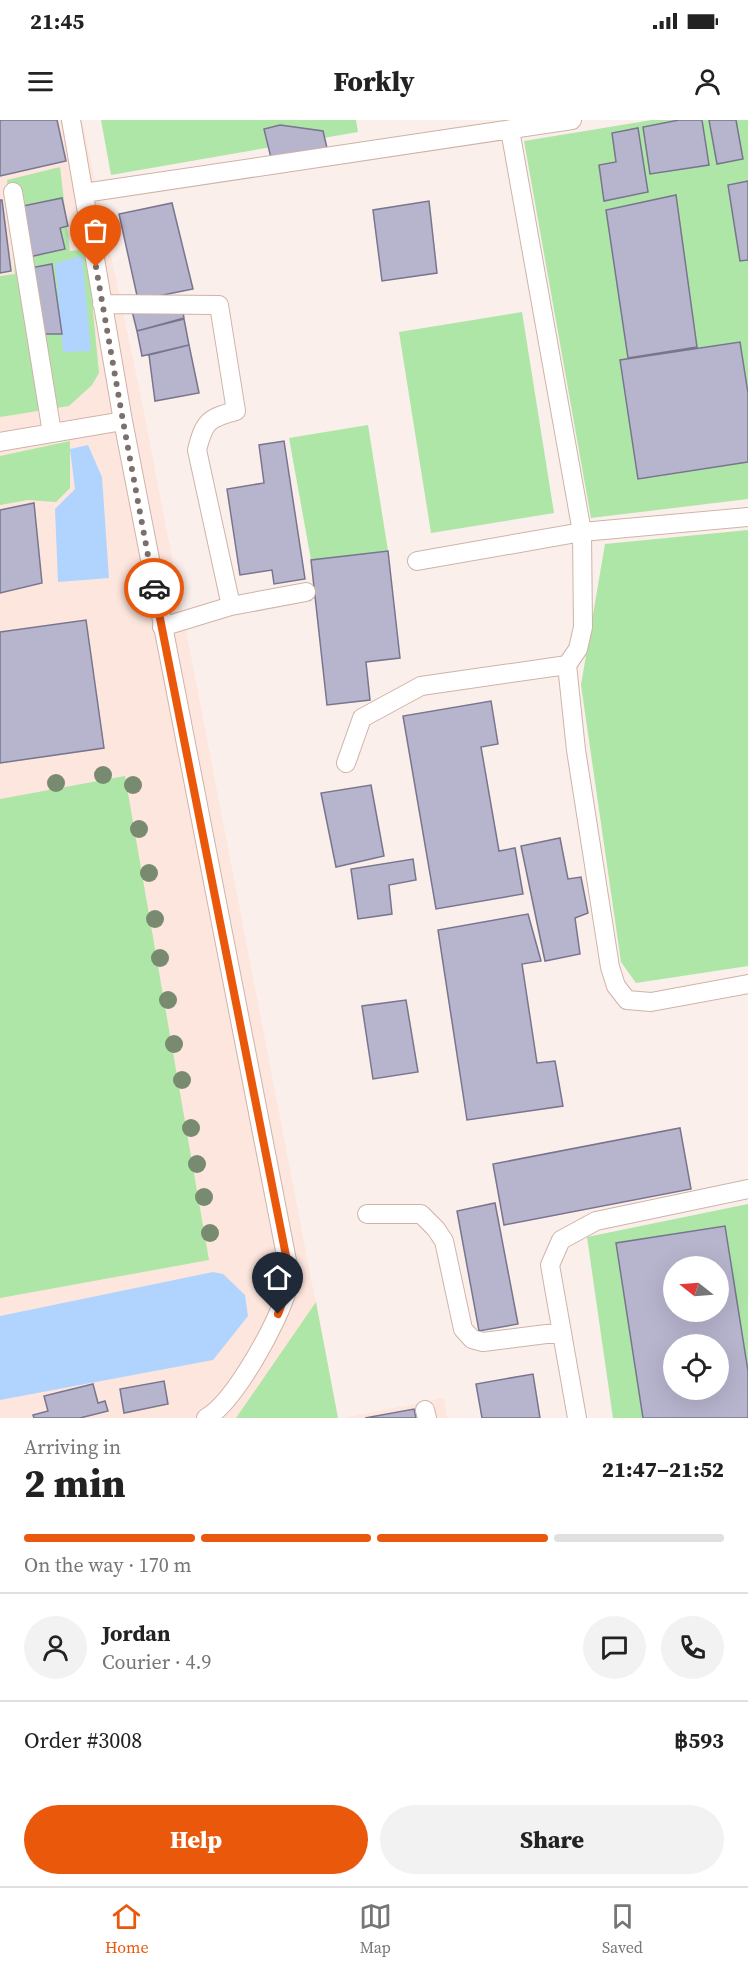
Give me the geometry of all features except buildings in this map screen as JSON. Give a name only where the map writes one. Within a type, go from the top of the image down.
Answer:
[{"type":"lane","points":[[71,120],[102,304],[162,627],[289,1271],[284,1298],[262,1345],[234,1389],[215,1413],[206,1418]]},
{"type":"lane","points":[[84,193],[572,120]]},
{"type":"lane","points":[[510,130],[582,532],[583,627],[578,649],[567,665],[576,750],[610,967],[616,986],[627,1000],[651,1002],[748,984]]},
{"type":"lane","points":[[13,192],[52,433]]},
{"type":"lane","points":[[102,304],[219,305],[236,411],[214,416],[202,429],[197,450],[231,606]]},
{"type":"lane","points":[[0,442],[123,421]]},
{"type":"lane","points":[[417,561],[582,532],[748,517]]},
{"type":"lane","points":[[162,627],[231,606],[306,592]]},
{"type":"lane","points":[[346,763],[362,718],[421,686],[567,665]]},
{"type":"lane","points":[[577,1418],[550,1265],[561,1240],[596,1221],[748,1189]]},
{"type":"lane","points":[[367,1214],[421,1214],[436,1229],[444,1241],[464,1329],[472,1339],[483,1342],[562,1332]]},
{"type":"shaded area","points":[[0,120],[82,120],[140,392],[338,1418],[0,1418]]},
{"type":"shaded area","points":[[444,1398],[447,1418],[344,1418]]},
{"type":"green space","points":[[101,120],[356,120],[358,132],[111,175]]},
{"type":"green space","points":[[652,120],[748,120],[748,499],[591,518],[524,141]]},
{"type":"green space","points":[[60,167],[70,251],[87,249],[99,373],[92,385],[69,406],[0,417],[0,276],[15,274],[7,180]]},
{"type":"green space","points":[[522,312],[554,513],[431,533],[399,332]]},
{"type":"green space","points":[[368,425],[388,551],[311,560],[289,438]]},
{"type":"green space","points":[[70,441],[70,488],[56,502],[28,500],[0,505],[0,456]]},
{"type":"green space","points":[[748,530],[748,966],[636,983],[621,962],[581,685],[605,544]]},
{"type":"green space","points":[[125,776],[209,1260],[0,1298],[0,799]]},
{"type":"green space","points":[[748,1204],[748,1418],[613,1418],[587,1237]]},
{"type":"green space","points":[[316,1302],[338,1418],[236,1418]]},
{"type":"water","points":[[82,256],[91,351],[63,352],[55,263]]},
{"type":"water","points":[[88,445],[102,477],[109,578],[58,582],[55,509],[75,489],[70,449]]},
{"type":"water","points":[[213,1272],[223,1274],[245,1295],[248,1316],[213,1360],[0,1400],[0,1316]]},
{"type":"way so far","points":[[96,267],[154,588]]},
{"type":"route","points":[[154,588],[289,1271],[287,1290],[278,1314]]}]
